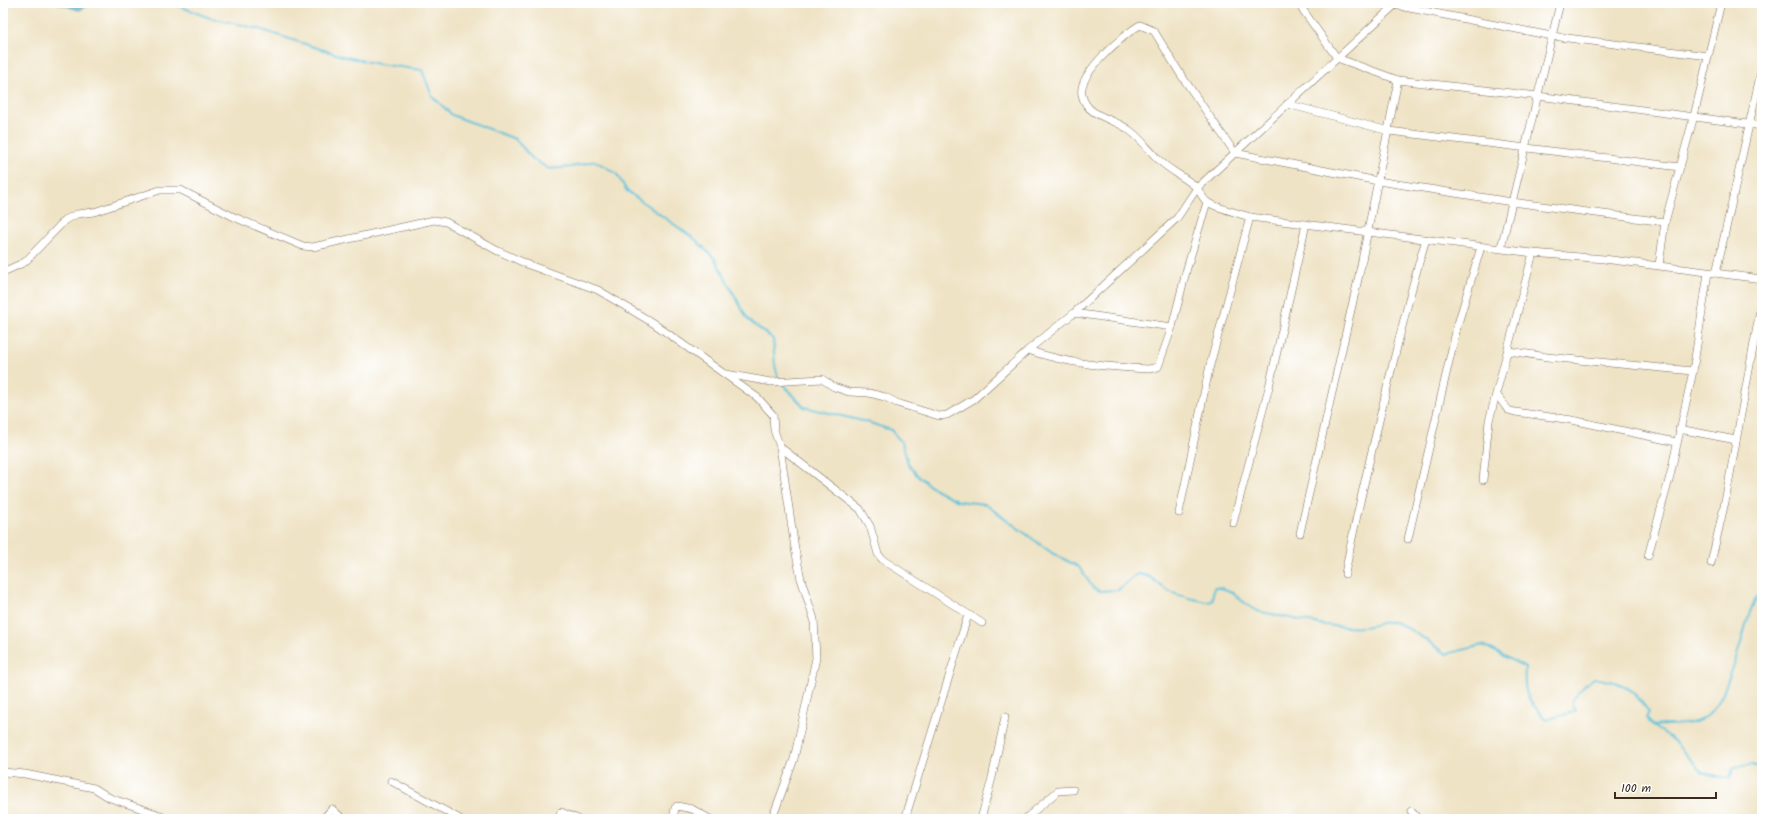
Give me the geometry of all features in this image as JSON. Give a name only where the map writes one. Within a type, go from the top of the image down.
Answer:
[{"type":"street","points":[[1298,3],[1337,58],[1398,80],[1538,96],[1762,126]]},
{"type":"street","points":[[1501,248],[1560,3]]},
{"type":"street","points":[[1659,265],[1665,222],[1694,116],[1721,3]]},
{"type":"street","points":[[724,374],[771,382],[822,379],[834,387],[849,392],[869,393],[885,397],[897,404],[939,416],[947,415],[974,399],[1028,350],[1074,313],[1177,218],[1197,188],[1395,4],[1552,36],[1708,56]]},
{"type":"street","points":[[1665,222],[1585,210],[1512,202],[1378,181],[1234,153],[1180,75],[1171,56],[1154,31],[1140,25],[1127,33],[1098,61],[1083,83],[1082,95],[1090,108],[1103,118],[1118,122],[1130,130],[1159,161],[1197,188],[1207,202],[1250,217],[1533,253],[1659,265],[1708,273],[1762,279]]},
{"type":"street","points":[[1716,273],[1748,124],[1762,67]]},
{"type":"street","points":[[1300,533],[1389,131],[1398,80]]},
{"type":"street","points":[[1287,104],[1389,131],[1680,167]]},
{"type":"street","points":[[3,272],[25,262],[65,220],[160,190],[181,190],[244,222],[303,246],[313,247],[434,220],[446,222],[496,250],[529,265],[598,290],[653,323],[685,347],[697,353],[758,398],[772,415],[774,430],[780,447],[795,549],[801,579],[814,619],[816,658],[794,759],[772,819]]},
{"type":"street","points":[[1028,350],[1048,357],[1075,362],[1154,369],[1160,364],[1172,327],[1186,268],[1207,202]]},
{"type":"street","points":[[1179,513],[1210,365],[1250,217]]},
{"type":"street","points":[[1233,523],[1269,387],[1306,224]]},
{"type":"street","points":[[1345,574],[1358,505],[1379,418],[1412,283],[1426,239]]},
{"type":"street","points":[[1408,540],[1457,327],[1481,246]]},
{"type":"street","points":[[1483,480],[1489,420],[1509,351],[1517,311],[1533,253]]},
{"type":"street","points":[[1648,556],[1670,476],[1676,442],[1693,371],[1708,273]]},
{"type":"street","points":[[1711,563],[1725,502],[1762,299]]},
{"type":"street","points":[[1074,313],[1172,327]]},
{"type":"street","points":[[1509,351],[1547,357],[1693,371]]},
{"type":"street","points":[[1497,395],[1508,410],[1514,412],[1565,418],[1676,442]]},
{"type":"street","points":[[1679,429],[1736,440]]},
{"type":"street","points":[[780,447],[860,509],[870,526],[876,550],[883,560],[982,624]]},
{"type":"street","points":[[905,819],[968,615]]},
{"type":"street","points":[[981,819],[992,778],[1005,717]]},
{"type":"street","points":[[3,772],[25,774],[94,788],[110,798],[160,815],[164,819]]},
{"type":"street","points":[[391,781],[460,819]]},
{"type":"street","points":[[1025,819],[1058,791],[1073,790]]},
{"type":"street","points":[[673,819],[675,808],[677,806],[692,808],[710,819]]},
{"type":"street","points":[[323,819],[332,809],[343,819]]},
{"type":"street","points":[[1411,811],[1418,819]]},
{"type":"street","points":[[559,819],[561,812],[578,819]]},
{"type":"water","points":[[56,3],[94,3],[79,10]]},
{"type":"waterway","points":[[171,3],[207,17],[259,29],[342,56],[378,64],[422,70],[432,96],[452,115],[515,139],[533,159],[549,169],[571,167],[595,161],[616,173],[627,191],[696,240],[715,259],[748,320],[773,339],[775,366],[779,380]]},
{"type":"waterway","points":[[782,383],[804,407],[867,422],[891,430],[902,443],[908,463],[916,474],[930,486],[958,501],[985,504],[1052,553],[1079,567],[1093,588],[1100,591],[1118,590],[1137,574],[1148,576],[1167,590],[1182,596],[1207,602],[1212,601],[1214,588],[1221,588],[1233,593],[1249,607],[1255,610],[1311,622],[1349,627],[1366,627],[1388,622],[1397,623],[1403,625],[1446,654],[1483,645],[1525,667],[1526,691],[1531,702],[1546,720],[1576,711],[1573,708],[1572,701],[1584,686],[1594,678],[1613,682],[1626,687],[1637,696],[1649,712],[1646,718],[1653,726],[1670,737],[1702,772],[1729,779],[1734,767],[1753,765],[1762,769]]},
{"type":"waterway","points":[[1653,726],[1681,724],[1702,720],[1714,708],[1727,683],[1750,612],[1762,587]]}]
